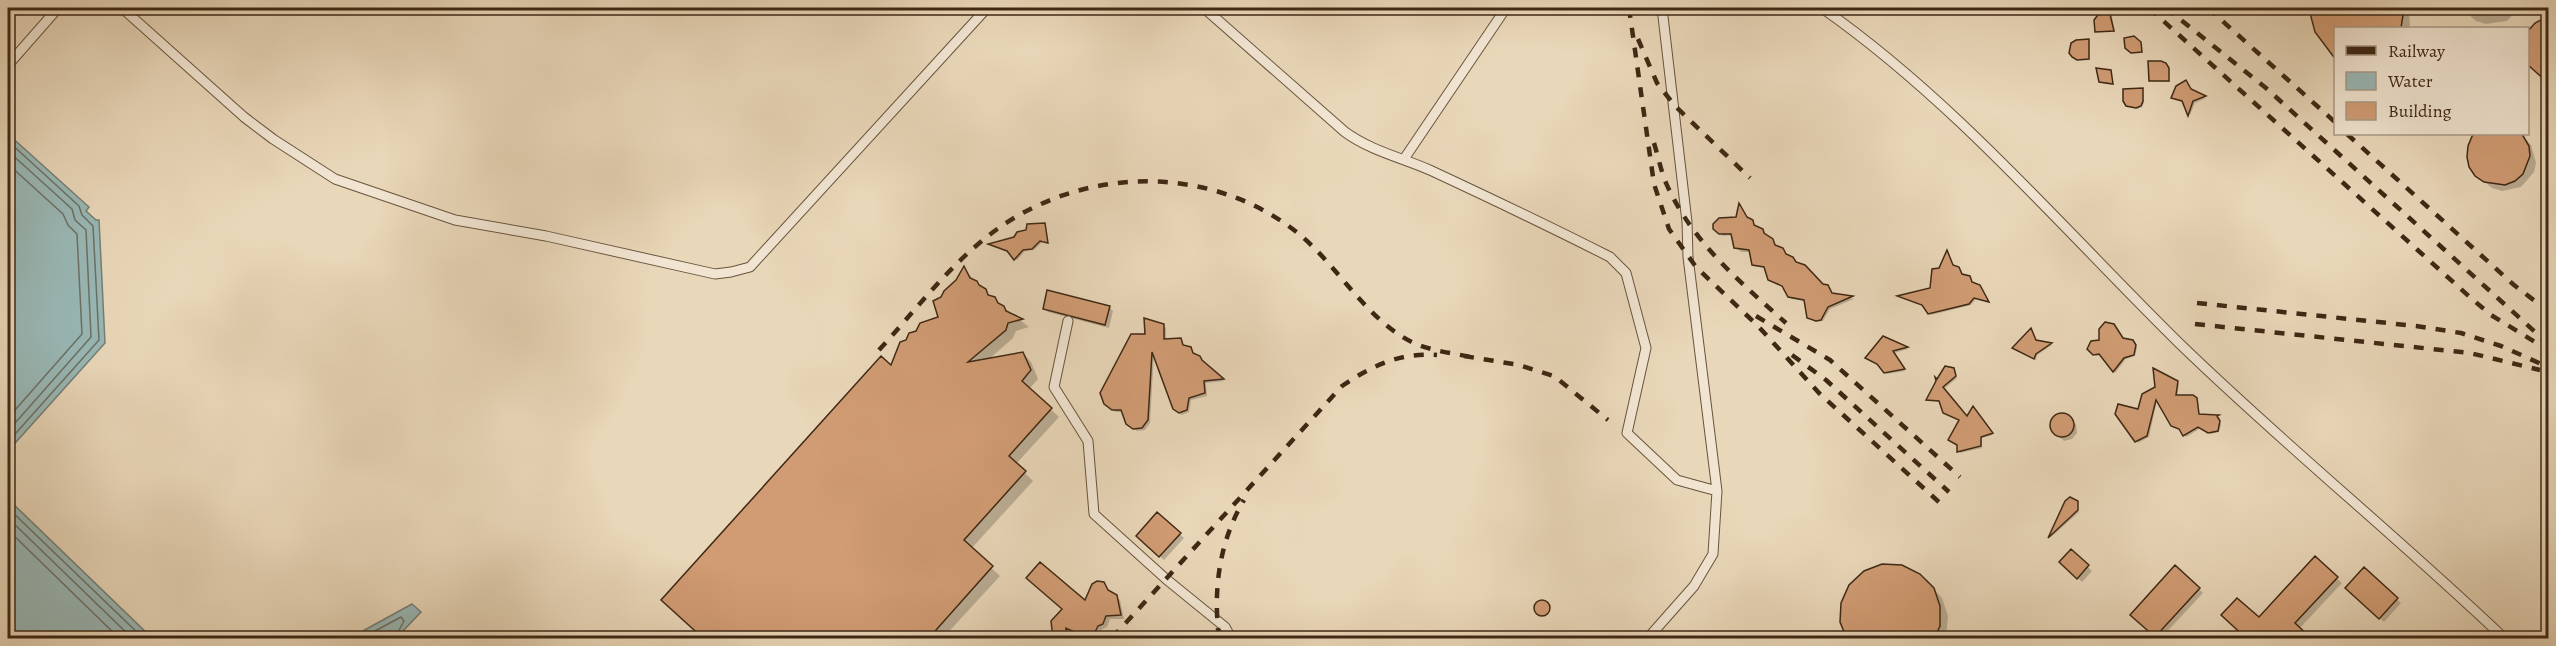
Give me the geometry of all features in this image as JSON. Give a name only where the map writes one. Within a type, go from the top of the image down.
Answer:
[{"type":"lane","points":[[8,65],[58,8]]},
{"type":"lane","points":[[126,9],[244,117],[273,139],[335,178],[455,220],[546,236],[715,274],[750,267],[987,8]]},
{"type":"lane","points":[[1204,8],[1345,132],[1363,145],[1404,159],[1535,218],[1610,257],[1626,273],[1646,348],[1627,433],[1677,480],[1718,491]]},
{"type":"lane","points":[[1404,159],[1506,8]]},
{"type":"lane","points":[[1648,639],[1694,586],[1713,554],[1718,491],[1688,257],[1687,222],[1662,8]]},
{"type":"lane","points":[[1822,8],[1864,37],[1957,120],[2180,343],[2427,566],[2504,639]]},
{"type":"lane","points":[[1068,321],[1054,387],[1088,441],[1094,514],[1166,579],[1225,627],[1231,639]]},
{"type":"water","points":[[8,134],[89,207],[86,211],[99,220],[105,343],[8,451]]},
{"type":"water","points":[[8,499],[152,638],[8,638]]},
{"type":"water","points":[[412,604],[421,612],[403,631],[411,638],[350,638]]},
{"type":"building","points":[[2311,8],[2404,8],[2401,27],[2334,27],[2334,57],[2315,32]]},
{"type":"building","points":[[2100,12],[2110,14],[2114,31],[2095,32],[2094,20]]},
{"type":"building","points":[[2548,16],[2548,83],[2529,66],[2529,30],[2535,23]]},
{"type":"building","points":[[2134,36],[2141,42],[2142,52],[2131,53],[2125,48],[2124,38]]},
{"type":"building","points":[[2089,39],[2089,59],[2077,60],[2072,57],[2069,53],[2071,43],[2076,40]]},
{"type":"building","points":[[2148,61],[2166,63],[2169,68],[2169,81],[2149,81]]},
{"type":"building","points":[[2096,68],[2111,70],[2113,84],[2099,82]]},
{"type":"building","points":[[2186,80],[2191,89],[2206,96],[2193,101],[2188,116],[2182,101],[2171,98],[2176,86]]},
{"type":"building","points":[[2143,88],[2141,106],[2136,108],[2126,106],[2123,101],[2123,89]]},
{"type":"building","points":[[2473,135],[2523,135],[2529,146],[2530,156],[2523,174],[2515,181],[2505,185],[2484,182],[2475,176],[2469,167],[2468,146]]},
{"type":"building","points":[[1739,203],[1747,217],[1753,220],[1754,225],[1763,229],[1764,233],[1773,239],[1775,245],[1783,248],[1786,254],[1793,257],[1796,262],[1805,265],[1823,284],[1828,285],[1832,293],[1853,296],[1828,307],[1821,320],[1807,318],[1804,300],[1788,297],[1782,286],[1768,280],[1764,267],[1752,265],[1749,250],[1734,248],[1731,234],[1719,234],[1713,229],[1713,224],[1719,218],[1736,217]]},
{"type":"building","points":[[1045,223],[1048,243],[1040,241],[1032,249],[1023,250],[1014,260],[1007,251],[988,244],[1014,237],[1017,232],[1026,230],[1027,224]]},
{"type":"building","points":[[1947,250],[1953,265],[1959,267],[1962,274],[1970,276],[1972,282],[1980,285],[1989,302],[1974,298],[1969,304],[1928,314],[1922,305],[1897,296],[1930,288],[1932,269],[1939,268]]},
{"type":"building","points":[[964,266],[970,278],[986,289],[988,295],[995,297],[1006,311],[1023,319],[1008,323],[1006,330],[968,362],[1023,352],[1031,370],[1022,381],[1052,408],[1009,456],[1026,471],[964,540],[993,566],[928,639],[704,639],[661,600],[881,356],[891,365],[900,342],[906,340],[909,333],[916,331],[920,323],[938,317],[933,301],[941,297],[956,280]]},
{"type":"building","points":[[1047,290],[1110,306],[1105,325],[1043,309]]},
{"type":"building","points":[[1144,318],[1164,324],[1164,339],[1181,338],[1183,345],[1191,347],[1193,353],[1200,356],[1224,379],[1204,381],[1205,393],[1189,398],[1187,410],[1179,413],[1173,409],[1152,352],[1148,420],[1142,428],[1133,429],[1126,424],[1121,410],[1112,410],[1104,404],[1100,393],[1131,334],[1145,334]]},
{"type":"building","points":[[2105,322],[2114,324],[2123,338],[2133,340],[2136,345],[2134,355],[2124,358],[2113,372],[2099,354],[2093,355],[2087,349],[2091,341],[2099,340],[2099,329]]},
{"type":"building","points":[[2031,328],[2036,340],[2052,343],[2036,354],[2034,359],[2012,348]]},
{"type":"building","points":[[1883,336],[1908,347],[1893,351],[1905,369],[1884,373],[1877,364],[1865,358]]},
{"type":"building","points":[[1945,366],[1954,368],[1956,376],[1943,387],[1967,416],[1973,406],[1993,433],[1981,437],[1981,446],[1957,452],[1957,445],[1948,440],[1959,420],[1943,413],[1939,401],[1926,400],[1936,381],[1935,377],[1937,379]]},
{"type":"building","points":[[2153,368],[2178,381],[2176,395],[2193,395],[2197,398],[2199,414],[2219,415],[2217,416],[2220,421],[2218,431],[2208,433],[2198,427],[2183,436],[2179,429],[2171,426],[2156,400],[2147,436],[2135,442],[2115,414],[2118,404],[2138,409],[2142,394],[2155,387]]},
{"type":"building","points":[[2062,413],[2071,416],[2074,425],[2071,434],[2062,437],[2053,434],[2050,425],[2053,416]]},
{"type":"building","points":[[2070,497],[2078,501],[2078,510],[2048,538],[2065,501]]},
{"type":"building","points":[[1157,512],[1181,533],[1159,557],[1136,536]]},
{"type":"building","points":[[2071,549],[2089,565],[2077,579],[2059,562]]},
{"type":"building","points":[[2315,556],[2338,577],[2295,623],[2312,639],[2247,639],[2221,615],[2237,598],[2259,617]]},
{"type":"building","points":[[1040,562],[1085,600],[1092,584],[1097,581],[1104,582],[1108,590],[1117,595],[1121,615],[1106,616],[1103,624],[1098,626],[1094,634],[1088,638],[1066,628],[1065,639],[1053,639],[1051,621],[1062,609],[1026,578]]},
{"type":"building","points":[[1882,564],[1902,565],[1920,574],[1934,588],[1940,606],[1940,626],[1934,639],[1847,639],[1840,622],[1841,603],[1849,585],[1864,571]]},
{"type":"building","points":[[2175,565],[2200,588],[2155,637],[2130,615]]},
{"type":"building","points":[[2364,567],[2398,598],[2379,619],[2345,588]]},
{"type":"building","points":[[1542,600],[1550,608],[1542,616],[1534,608]]},
{"type":"railway","points":[[1629,8],[1654,184],[1669,229],[1696,267],[1758,326],[1819,393],[1940,503]]},
{"type":"railway","points":[[2149,8],[2472,299],[2491,315],[2548,350]]},
{"type":"railway","points":[[2166,8],[2266,88],[2544,340]]},
{"type":"railway","points":[[2208,8],[2334,121]]},
{"type":"railway","points":[[1638,39],[1657,83],[1675,106],[1750,178]]},
{"type":"railway","points":[[2348,135],[2514,285],[2548,311]]},
{"type":"railway","points":[[1654,143],[1666,183],[1689,224],[1718,259],[1786,323]]},
{"type":"railway","points":[[879,350],[959,262],[988,236],[1024,213],[1062,196],[1102,185],[1144,181],[1185,184],[1226,194],[1264,211],[1299,234],[1368,308],[1397,334],[1428,348],[1471,357]]},
{"type":"railway","points":[[2197,303],[2416,326],[2461,333],[2501,346],[2548,367]]},
{"type":"railway","points":[[1756,316],[1830,360],[1960,477]]},
{"type":"railway","points":[[2195,324],[2470,353],[2540,370]]},
{"type":"railway","points":[[1112,638],[1342,386],[1364,372],[1399,358],[1437,355]]},
{"type":"railway","points":[[1792,355],[1826,380],[1949,492]]},
{"type":"railway","points":[[1464,356],[1519,365],[1554,376],[1608,420]]},
{"type":"railway","points":[[1219,638],[1217,602],[1220,567],[1229,533],[1244,500]]}]
